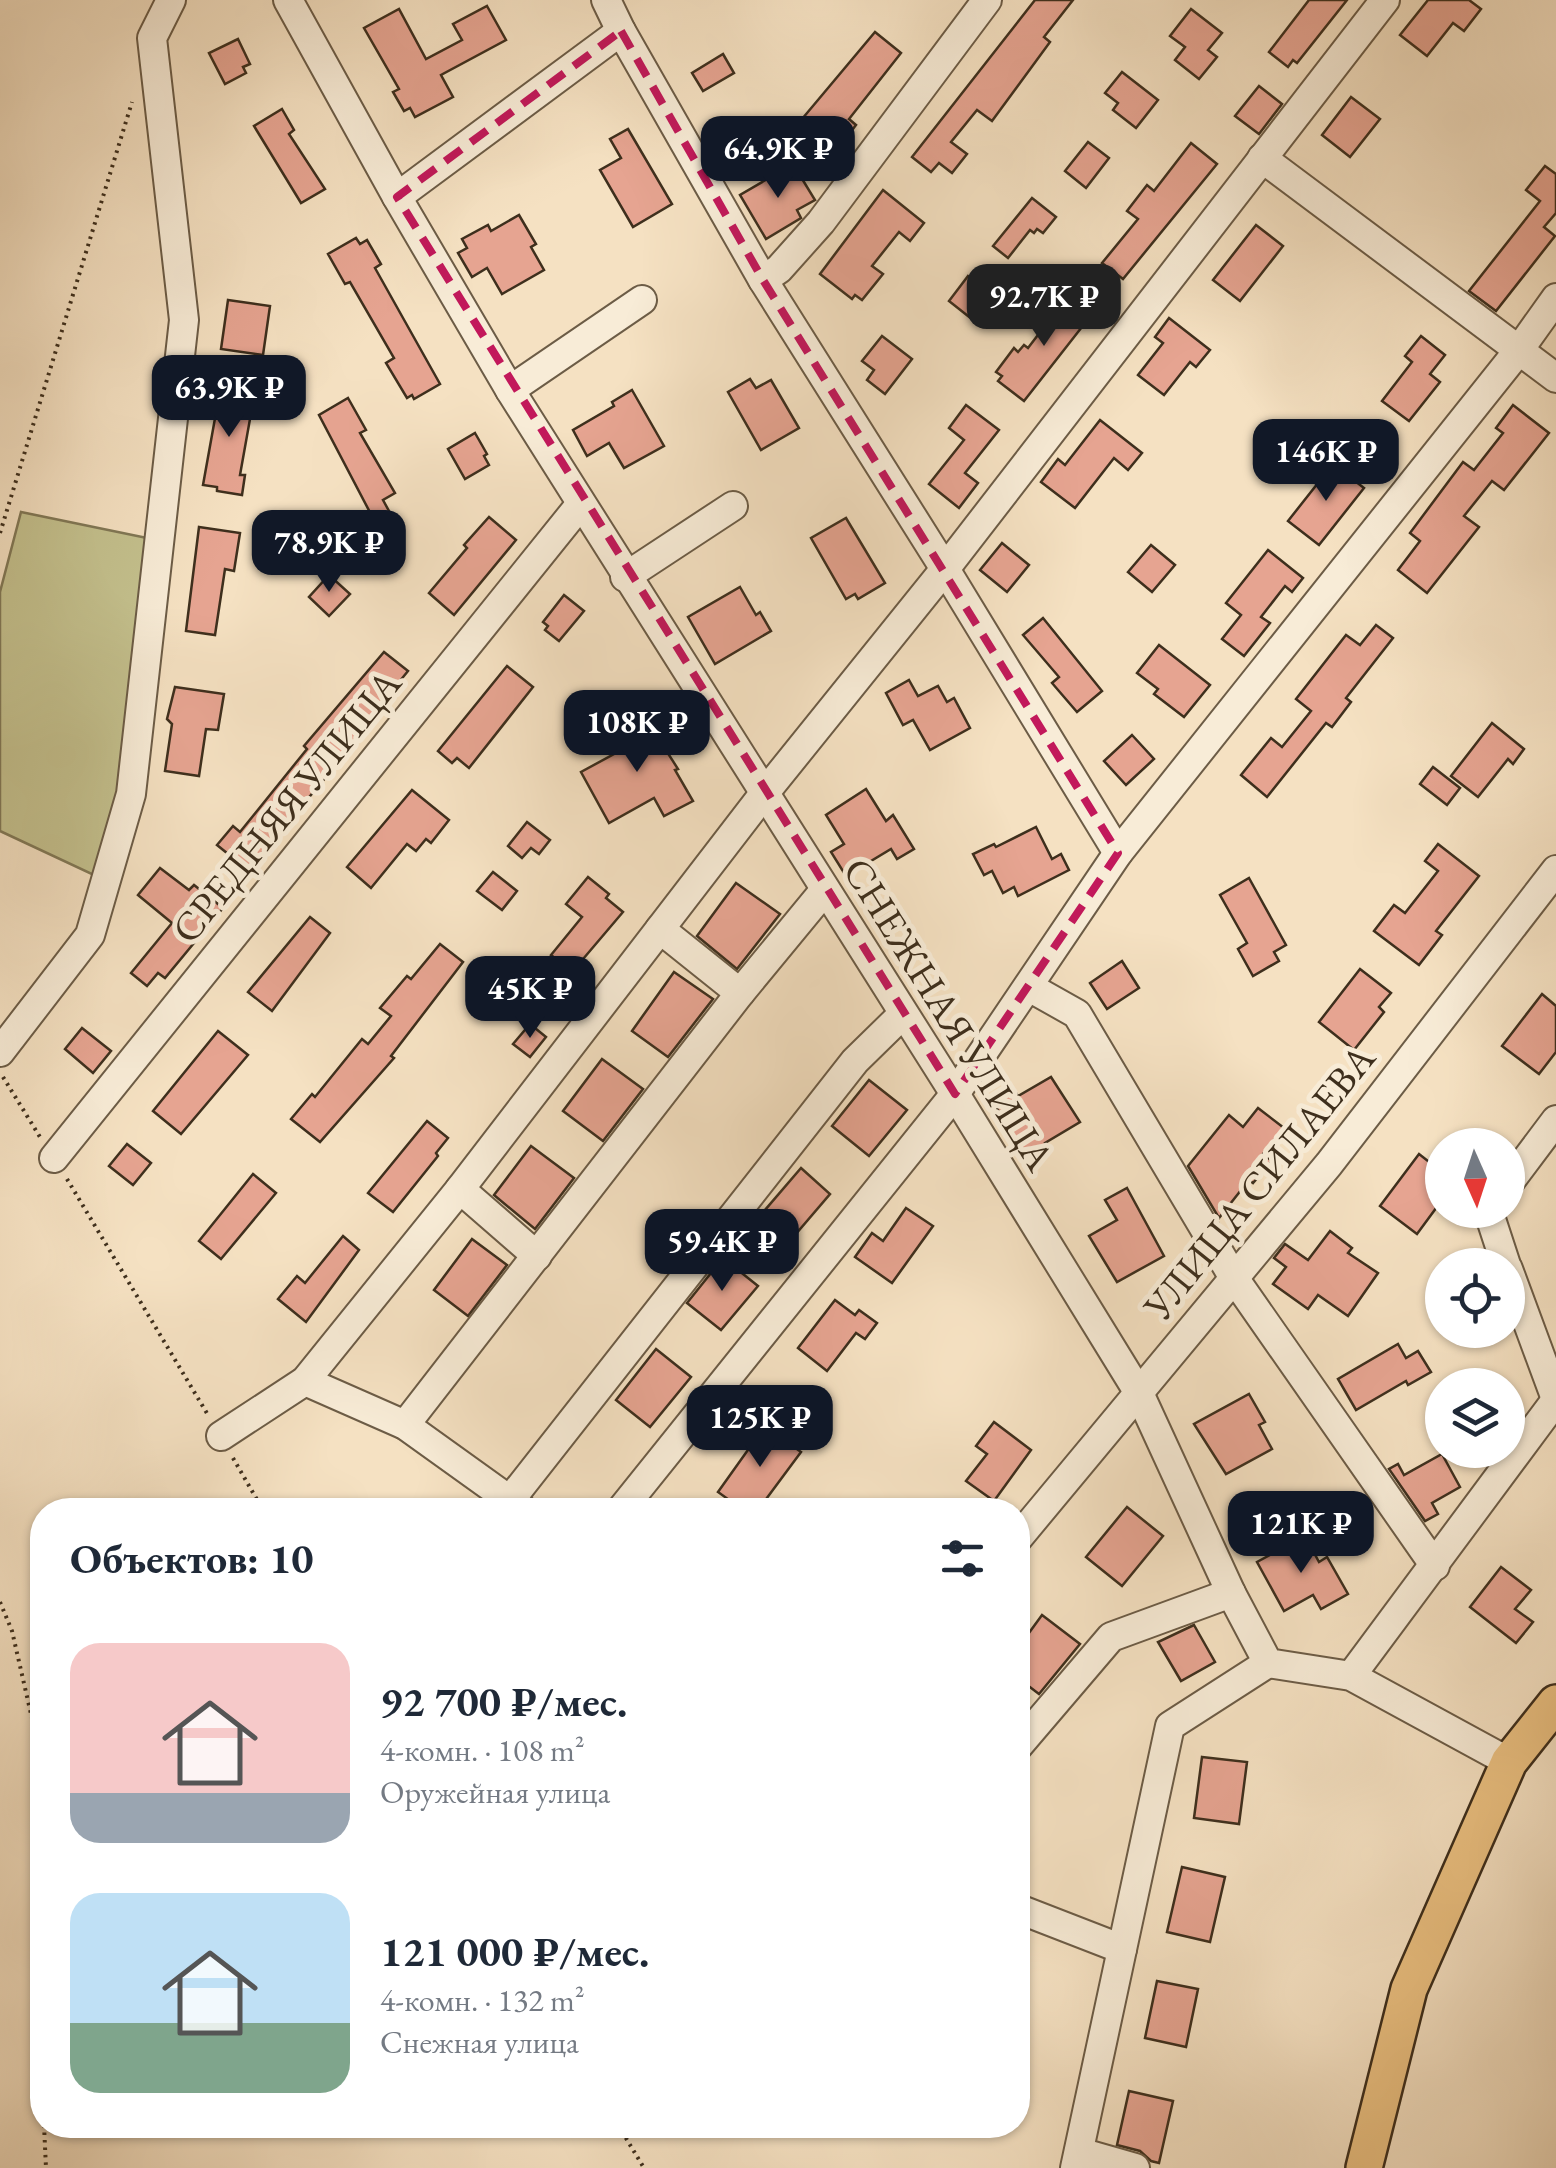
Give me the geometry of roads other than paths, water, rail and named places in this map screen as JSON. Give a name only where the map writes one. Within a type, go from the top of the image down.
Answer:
[{"type":"main road","points":[[1364,2168],[1409,1989],[1509,1762],[1556,1703]]},
{"type":"street","points":[[0,1052],[90,935],[131,794],[184,320],[152,38],[171,0]]},
{"type":"street","name":"СНЕЖНАЯ УЛИЦА","points":[[288,0],[396,197],[580,505],[955,1094],[1138,1393],[1268,1663]]},
{"type":"street","points":[[606,0],[763,280],[1118,853]]},
{"type":"street","points":[[763,280],[779,269],[821,222],[988,0]]},
{"type":"street","points":[[221,1436],[305,1380],[460,1190],[763,795],[945,569],[1385,0]]},
{"type":"street","points":[[396,197],[621,31]]},
{"type":"street","points":[[1262,158],[1556,378]]},
{"type":"street","points":[[630,1498],[955,1094],[1118,853],[1520,350],[1556,298]]},
{"type":"street","points":[[510,390],[642,300]]},
{"type":"street","name":"СРЕДНЯЯ УЛИЦА","points":[[54,1158],[580,505]]},
{"type":"street","points":[[625,577],[734,506]]},
{"type":"street","name":"УЛИЦА СИЛАЕВА","points":[[1030,1524],[1328,1164],[1556,870]]},
{"type":"street","points":[[405,1425],[740,993],[824,892]]},
{"type":"street","points":[[660,930],[740,993]]},
{"type":"street","points":[[1029,987],[1077,1014],[1234,1278],[1435,1566]]},
{"type":"street","points":[[522,1498],[855,1062],[902,1015]]},
{"type":"street","points":[[1525,1161],[1556,1120]]},
{"type":"street","points":[[460,1190],[537,1256]]},
{"type":"street","points":[[1351,1676],[1556,1400],[1525,1316]]},
{"type":"street","points":[[305,1380],[405,1425],[507,1498]]},
{"type":"street","points":[[1030,1732],[1111,1637],[1231,1593]]},
{"type":"street","points":[[1135,2168],[1077,2160],[1170,1726],[1268,1663],[1351,1676],[1509,1762]]},
{"type":"street","points":[[1030,1913],[1122,1949]]}]
